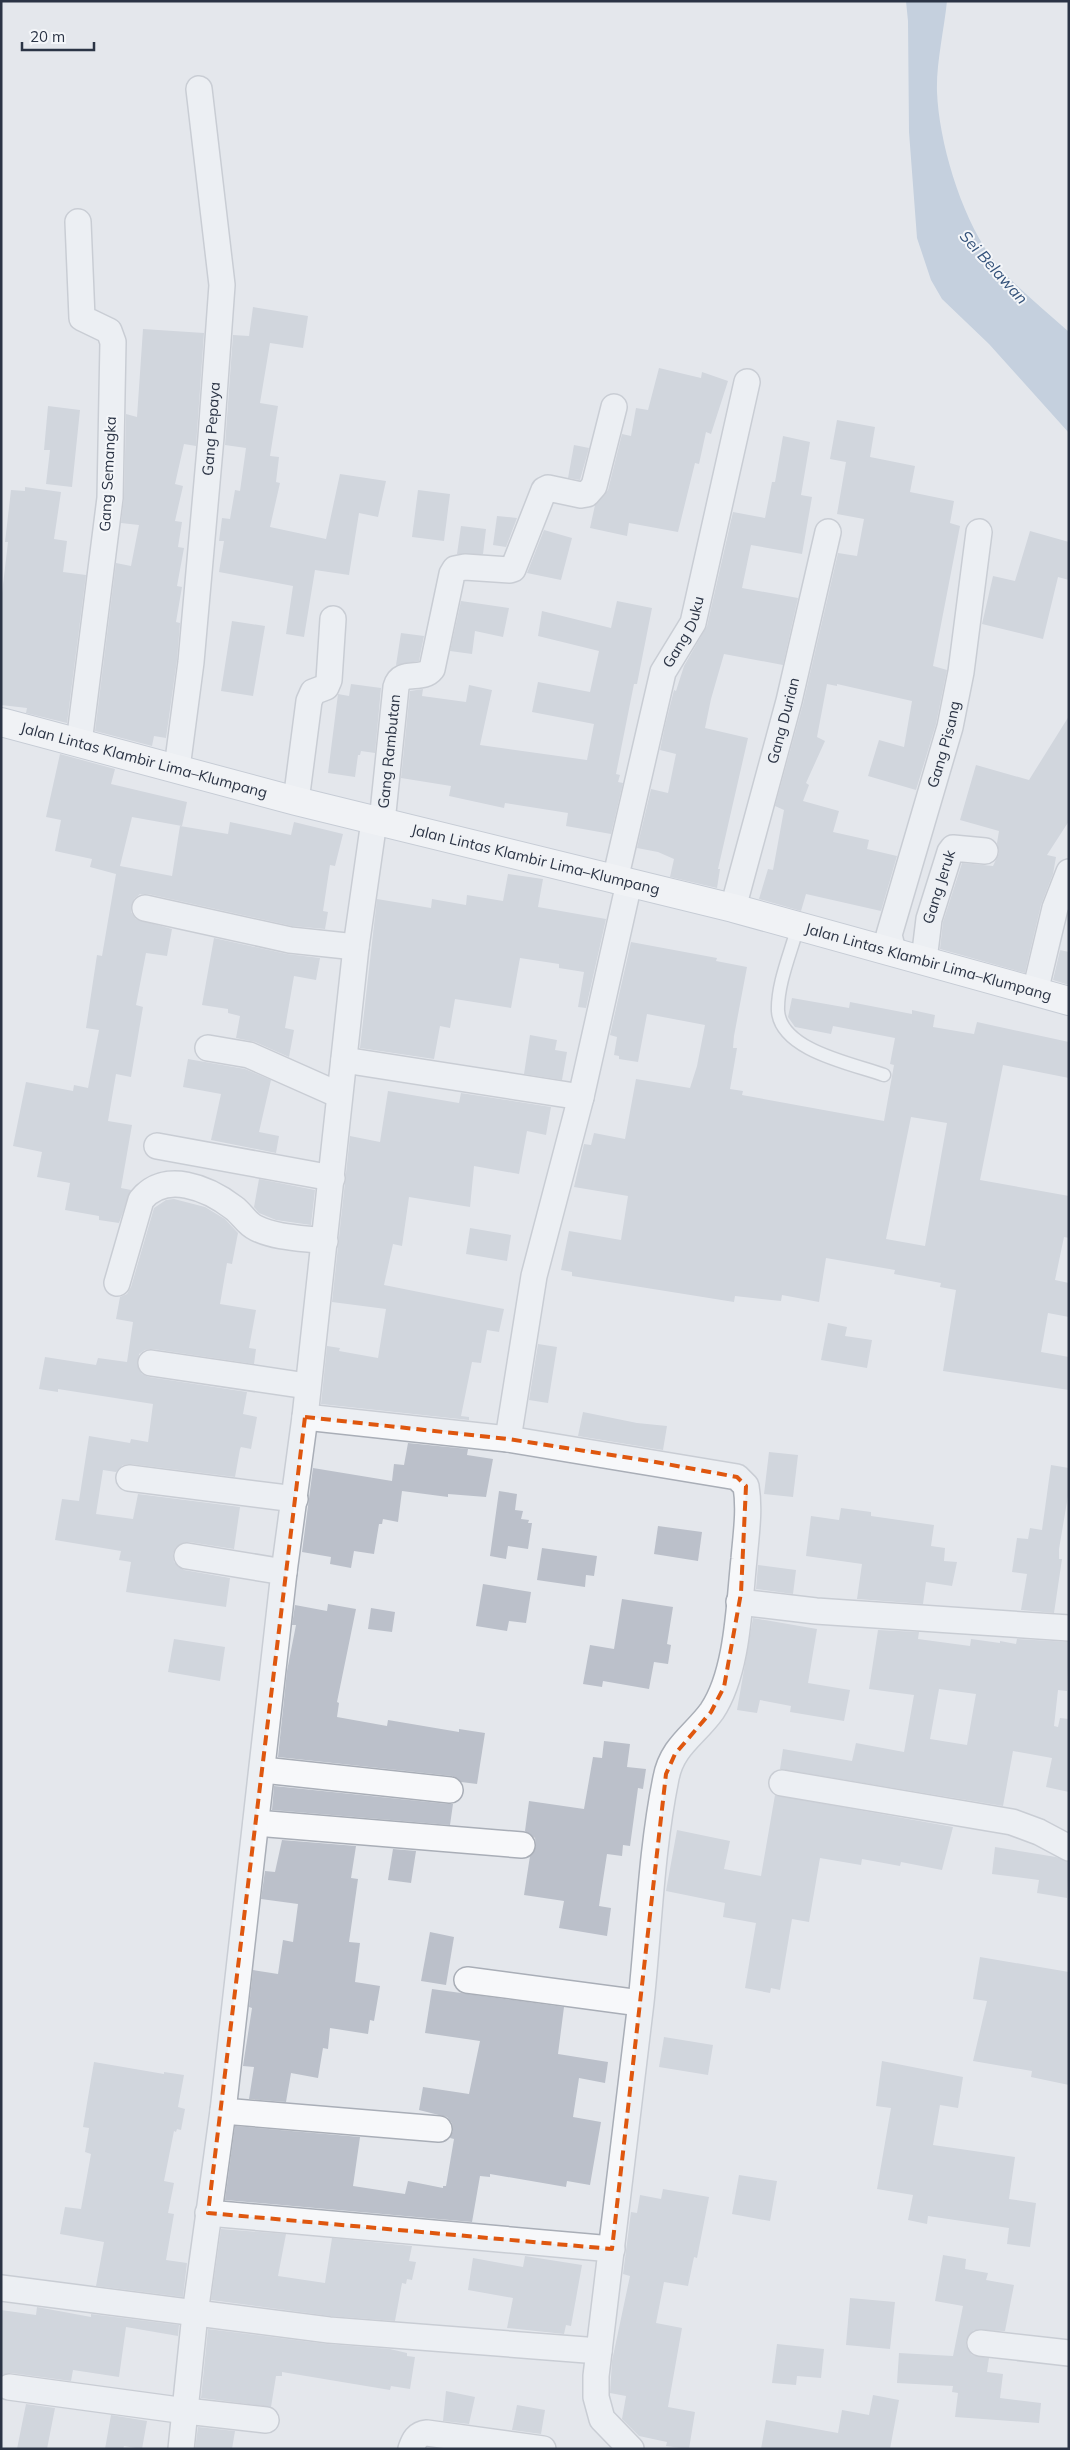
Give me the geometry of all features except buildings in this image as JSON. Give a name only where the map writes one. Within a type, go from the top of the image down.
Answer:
[{"type":"main road","name":"Jalan Lintas Klambir Lima–Klumpang","points":[[1,722],[378,822],[733,908],[1069,1001]]},
{"type":"street","name":"Gang Pepaya","points":[[177,768],[191,662],[222,285],[199,89]]},
{"type":"street","name":"Gang Semangka","points":[[78,222],[82,318],[109,331],[113,342],[110,498],[79,743]]},
{"type":"street","name":"Gang Duku","points":[[508,1439],[534,1276],[581,1097],[663,672],[693,623],[747,382]]},
{"type":"street","name":"Gang Rambutan","points":[[378,822],[398,680],[402,677],[423,674],[432,669],[452,574],[455,569],[465,567],[513,569],[544,490],[548,488],[581,495],[590,490],[596,479],[614,407]]},
{"type":"street","name":"Gang Durian","points":[[733,908],[789,701],[828,532]]},
{"type":"street","name":"Gang Pisang","points":[[893,951],[889,935],[950,727],[961,672],[979,532]]},
{"type":"street","points":[[296,801],[309,701],[313,692],[326,687],[329,680],[334,620]]},
{"type":"street","points":[[181,2449],[195,2314],[223,2111],[284,1572],[305,1417],[356,946],[378,822]]},
{"type":"street","name":"Gang Jeruk","points":[[924,960],[929,919],[950,852],[953,848],[985,852]]},
{"type":"street","points":[[1035,992],[1055,908],[1069,872]]},
{"type":"street","points":[[144,908],[290,940],[356,946]]},
{"type":"street","points":[[208,1048],[249,1055],[340,1095]]},
{"type":"street","points":[[344,1060],[581,1097]]},
{"type":"street","points":[[157,1146],[332,1178]]},
{"type":"street","points":[[117,1283],[141,1200],[148,1192],[158,1186],[180,1184],[210,1192],[236,1210],[255,1228],[267,1233],[325,1241]]},
{"type":"street","points":[[151,1363],[307,1386]]},
{"type":"street","points":[[305,1417],[508,1439],[716,1472],[742,1479],[746,1486],[748,1499],[740,1602],[735,1638],[724,1686],[711,1712],[689,1734],[675,1754],[666,1774],[658,1820],[640,2003],[599,2351],[596,2397],[602,2419],[631,2449]]},
{"type":"street","points":[[129,1478],[295,1499]]},
{"type":"street","points":[[187,1556],[284,1572]]},
{"type":"street","points":[[740,1602],[816,1612],[1069,1628]]},
{"type":"street","points":[[263,1770],[450,1790]]},
{"type":"street","points":[[782,1784],[1012,1822],[1039,1832],[1069,1848]]},
{"type":"street","points":[[256,1823],[522,1844]]},
{"type":"street","points":[[467,1980],[640,2003]]},
{"type":"street","points":[[223,2111],[439,2130]]},
{"type":"street","points":[[208,2213],[612,2249]]},
{"type":"street","points":[[1,2288],[329,2330],[599,2351]]},
{"type":"street","points":[[980,2343],[1069,2353]]},
{"type":"street","points":[[9,2387],[266,2420]]},
{"type":"street","points":[[412,2449],[417,2438],[421,2434],[427,2433],[535,2448]]},
{"type":"lane","points":[[798,926],[780,991],[778,1012],[782,1023],[790,1036],[804,1047],[884,1075]]},
{"type":"highlighted area","points":[[305,1417],[508,1439],[650,1461],[737,1477],[746,1486],[741,1593],[724,1687],[711,1712],[675,1754],[666,1774],[612,2249],[208,2213]]},
{"type":"water","name":"Sei Belawan","points":[[906,1],[947,1],[939,59],[937,92],[948,160],[965,208],[986,250],[1015,284],[1069,332],[1069,433],[989,344],[942,299],[931,280],[917,238],[909,132],[908,21]]}]
